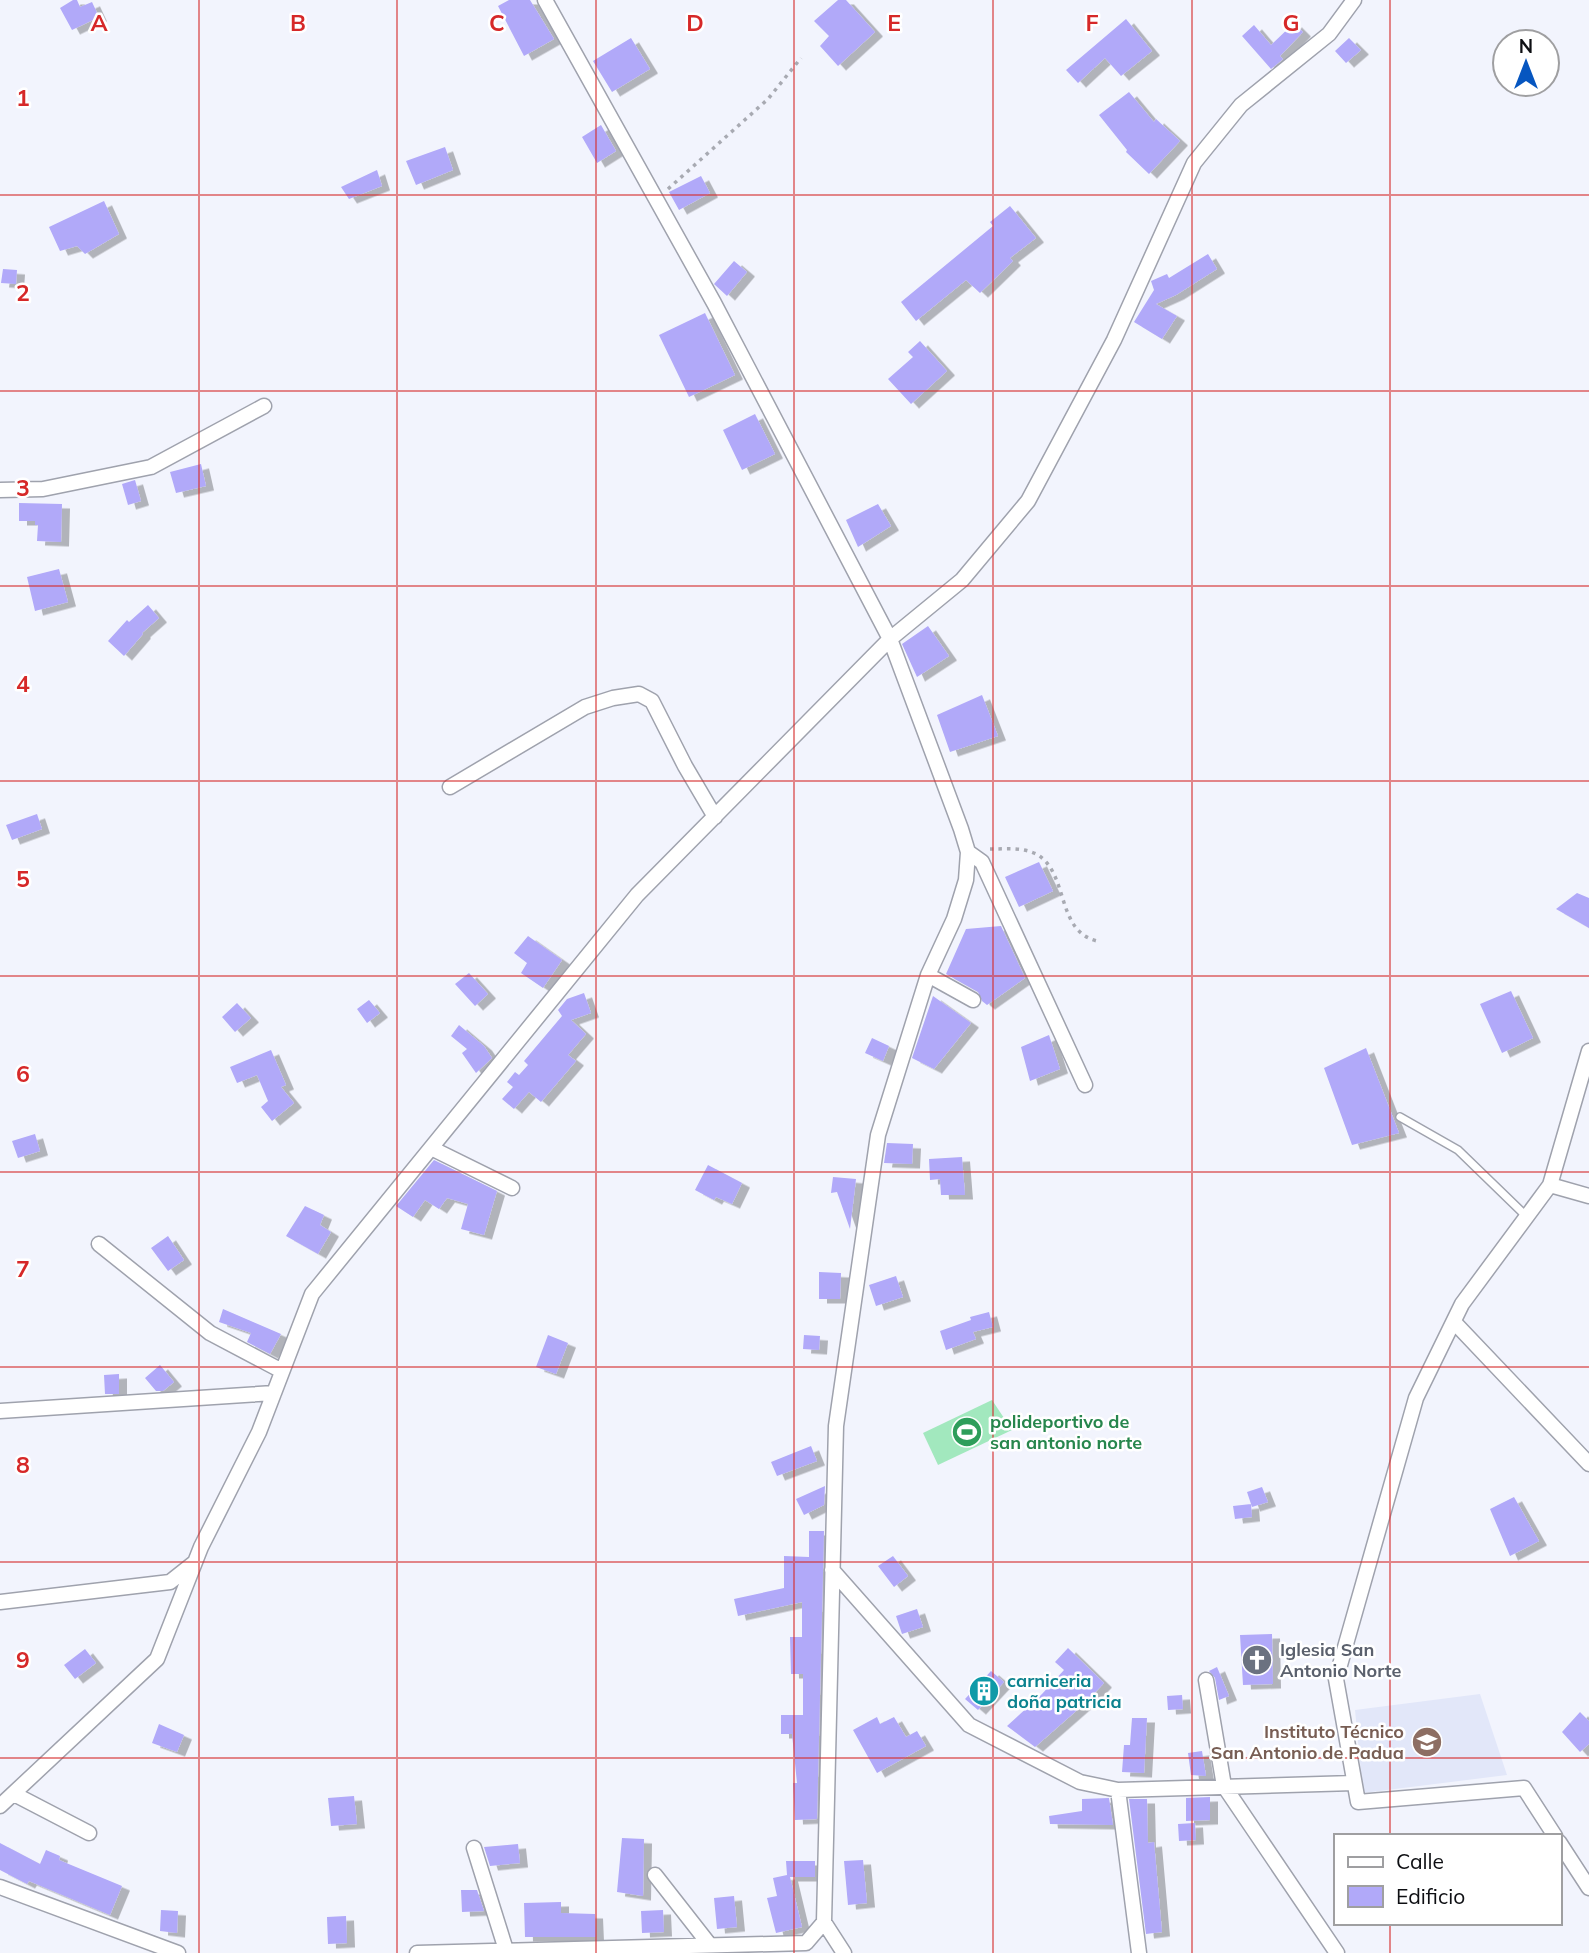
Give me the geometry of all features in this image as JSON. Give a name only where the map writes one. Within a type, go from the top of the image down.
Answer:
[{"type":"street","points":[[417,1953],[652,1950],[709,1944],[806,1948],[824,1922],[836,1426],[878,1135],[928,975],[954,919],[967,880],[968,852],[961,829],[890,639],[714,303],[545,0]]},
{"type":"street","points":[[0,1806],[157,1659],[195,1563],[259,1432],[312,1294],[637,895],[890,639],[962,580],[1028,501],[1114,340],[1194,163],[1241,105],[1329,34],[1354,0]]},
{"type":"street","points":[[0,490],[43,489],[151,467],[264,406]]},
{"type":"street","points":[[450,787],[585,708],[613,698],[639,694],[652,701],[715,817]]},
{"type":"street","points":[[968,852],[982,862],[1085,1085]]},
{"type":"street","points":[[928,975],[973,1000]]},
{"type":"street","points":[[1554,1834],[1524,1788],[1359,1802],[1336,1679],[1416,1398],[1462,1304],[1550,1185],[1589,1051]]},
{"type":"street","points":[[431,1148],[512,1188]]},
{"type":"street","points":[[1550,1185],[1589,1196]]},
{"type":"street","points":[[99,1244],[210,1333],[282,1371]]},
{"type":"street","points":[[1454,1322],[1589,1464]]},
{"type":"street","points":[[0,1411],[274,1393]]},
{"type":"street","points":[[0,1602],[170,1582],[195,1563]]},
{"type":"street","points":[[832,1570],[969,1724],[1080,1782],[1118,1790],[1354,1783]]},
{"type":"street","points":[[1206,1680],[1224,1786],[1337,1953]]},
{"type":"street","points":[[1118,1790],[1139,1953]]},
{"type":"street","points":[[14,1794],[89,1833]]},
{"type":"street","points":[[1561,1845],[1589,1888]]},
{"type":"street","points":[[474,1848],[510,1951]]},
{"type":"street","points":[[655,1875],[709,1944]]},
{"type":"street","points":[[0,1887],[178,1953]]},
{"type":"street","points":[[824,1922],[844,1953]]},
{"type":"lane","points":[[1401,1117],[1458,1150],[1527,1216]]},
{"type":"path","points":[[657,201],[768,99],[801,58]]},
{"type":"path","points":[[968,852],[978,849],[1021,849],[1039,856],[1053,873],[1064,908],[1078,929],[1090,940],[1097,941]]},
{"type":"shaded area","name":"Instituto Técnico San Antonio de Padua","points":[[1480,1694],[1507,1775],[1363,1793],[1355,1710]]},
{"type":"green space","name":"polideportivo de san antonio norte","points":[[992,1400],[1012,1430],[938,1465],[923,1433]]},
{"type":"building","points":[[77,0],[80,7],[92,2],[99,17],[72,30],[60,8]]},
{"type":"building","points":[[509,0],[530,0],[554,39],[524,56],[498,6]]},
{"type":"building","points":[[838,0],[846,0],[875,32],[838,66],[820,46],[829,36],[814,21]]},
{"type":"building","points":[[1126,19],[1152,51],[1121,76],[1105,58],[1078,83],[1066,70]]},
{"type":"building","points":[[1294,23],[1303,32],[1280,56],[1283,59],[1271,69],[1242,36],[1254,25],[1271,45]]},
{"type":"building","points":[[631,38],[650,69],[612,92],[593,61]]},
{"type":"building","points":[[1349,38],[1361,50],[1346,63],[1335,51]]},
{"type":"building","points":[[1129,92],[1154,122],[1156,119],[1180,141],[1149,174],[1126,152],[1099,115]]},
{"type":"building","points":[[601,125],[616,151],[597,163],[582,137]]},
{"type":"building","points":[[445,147],[453,170],[416,185],[406,161]]},
{"type":"building","points":[[377,170],[382,186],[349,199],[341,187]]},
{"type":"building","points":[[701,176],[710,193],[679,210],[669,192]]},
{"type":"building","points":[[104,201],[119,234],[85,254],[77,246],[60,251],[49,227]]},
{"type":"building","points":[[1010,206],[1036,238],[1010,258],[1013,261],[980,293],[966,280],[916,321],[901,302],[993,226],[990,222]]},
{"type":"building","points":[[1208,254],[1217,269],[1176,295],[1156,304],[1177,316],[1162,339],[1134,322],[1154,290],[1151,281],[1167,274],[1169,278]]},
{"type":"building","points":[[734,261],[747,272],[727,296],[714,284]]},
{"type":"building","points":[[3,269],[17,270],[16,284],[1,283]]},
{"type":"building","points":[[705,313],[735,375],[689,397],[659,335]]},
{"type":"building","points":[[920,341],[947,371],[911,404],[888,379],[913,357],[908,352]]},
{"type":"building","points":[[755,414],[775,454],[742,470],[723,430]]},
{"type":"building","points":[[201,464],[206,486],[176,493],[170,472]]},
{"type":"building","points":[[135,480],[141,501],[128,505],[122,484]]},
{"type":"building","points":[[19,503],[62,504],[61,542],[37,541],[38,525],[35,525],[35,521],[19,521]]},
{"type":"building","points":[[878,504],[891,526],[858,547],[846,520]]},
{"type":"building","points":[[59,569],[68,602],[35,611],[27,577]]},
{"type":"building","points":[[148,605],[159,618],[142,633],[124,656],[108,641],[127,620],[129,622]]},
{"type":"building","points":[[928,626],[949,656],[917,677],[902,644]]},
{"type":"building","points":[[982,695],[998,736],[950,752],[937,715]]},
{"type":"building","points":[[37,814],[42,829],[12,840],[6,825]]},
{"type":"building","points":[[1039,862],[1053,891],[1019,907],[1005,877]]},
{"type":"building","points":[[1577,893],[1589,898],[1589,928],[1556,909]]},
{"type":"building","points":[[1001,926],[1025,978],[987,1005],[978,992],[946,974],[966,929]]},
{"type":"building","points":[[528,936],[562,960],[543,988],[521,973],[527,963],[514,953]]},
{"type":"building","points":[[469,973],[488,994],[475,1006],[455,984]]},
{"type":"building","points":[[1511,991],[1533,1038],[1502,1053],[1480,1004]]},
{"type":"building","points":[[584,993],[591,1013],[571,1020],[586,1034],[568,1055],[576,1061],[541,1102],[529,1092],[514,1109],[502,1099],[513,1087],[507,1082],[515,1072],[519,1075],[528,1065],[524,1061],[562,1016],[558,1010],[567,999]]},
{"type":"building","points":[[933,996],[971,1023],[934,1069],[912,1058]]},
{"type":"building","points":[[369,1000],[380,1013],[367,1023],[357,1009]]},
{"type":"building","points":[[237,1003],[251,1018],[235,1032],[222,1017]]},
{"type":"building","points":[[459,1025],[484,1046],[492,1058],[476,1073],[462,1053],[467,1049],[451,1036]]},
{"type":"building","points":[[1049,1035],[1060,1069],[1030,1081],[1021,1047]]},
{"type":"building","points":[[872,1038],[889,1046],[883,1061],[865,1053]]},
{"type":"building","points":[[1366,1048],[1399,1133],[1352,1145],[1324,1068]]},
{"type":"building","points":[[271,1050],[286,1085],[281,1087],[294,1103],[272,1121],[261,1107],[268,1101],[257,1075],[237,1083],[230,1067]]},
{"type":"building","points":[[35,1134],[40,1151],[18,1158],[12,1141]]},
{"type":"building","points":[[887,1143],[913,1144],[912,1164],[884,1163]]},
{"type":"building","points":[[962,1157],[965,1195],[941,1195],[940,1179],[930,1180],[929,1159]]},
{"type":"building","points":[[434,1160],[497,1191],[484,1235],[461,1229],[468,1204],[447,1198],[439,1209],[425,1200],[413,1217],[396,1206]]},
{"type":"building","points":[[708,1165],[742,1183],[732,1204],[716,1197],[714,1200],[695,1190]]},
{"type":"building","points":[[833,1177],[856,1179],[850,1229],[837,1192],[831,1193]]},
{"type":"building","points":[[305,1206],[324,1215],[320,1225],[331,1232],[318,1254],[286,1236]]},
{"type":"building","points":[[168,1236],[184,1260],[168,1271],[151,1248]]},
{"type":"building","points":[[819,1272],[841,1273],[840,1299],[819,1299]]},
{"type":"building","points":[[896,1276],[903,1297],[876,1306],[869,1285]]},
{"type":"building","points":[[223,1309],[281,1334],[270,1354],[247,1342],[251,1333],[219,1322]]},
{"type":"building","points":[[989,1312],[993,1327],[973,1332],[976,1339],[946,1350],[940,1331],[971,1320],[970,1317]]},
{"type":"building","points":[[548,1335],[568,1343],[556,1374],[536,1367]]},
{"type":"building","points":[[804,1335],[820,1336],[819,1350],[803,1349]]},
{"type":"building","points":[[160,1365],[174,1382],[163,1391],[156,1391],[145,1378]]},
{"type":"building","points":[[119,1374],[119,1394],[105,1394],[104,1375]]},
{"type":"building","points":[[811,1446],[817,1461],[777,1476],[771,1462]]},
{"type":"building","points":[[825,1486],[824,1505],[804,1515],[796,1499]]},
{"type":"building","points":[[1262,1487],[1268,1502],[1252,1507],[1247,1492]]},
{"type":"building","points":[[1514,1497],[1539,1541],[1510,1556],[1490,1509]]},
{"type":"building","points":[[1251,1504],[1252,1517],[1235,1519],[1233,1506]]},
{"type":"building","points":[[809,1531],[824,1531],[817,1819],[795,1820],[793,1783],[797,1783],[792,1734],[781,1734],[781,1715],[803,1715],[803,1674],[791,1674],[790,1637],[802,1637],[802,1602],[738,1616],[734,1599],[784,1588],[784,1556],[809,1557]]},
{"type":"building","points":[[893,1556],[908,1576],[894,1587],[878,1566]]},
{"type":"building","points":[[917,1609],[923,1627],[902,1634],[896,1616]]},
{"type":"building","name":"Iglesia San Antonio Norte","points":[[1272,1634],[1273,1684],[1243,1685],[1240,1635]]},
{"type":"building","points":[[1068,1648],[1104,1683],[1035,1747],[1007,1726],[1064,1670],[1055,1662]]},
{"type":"building","points":[[85,1649],[96,1663],[75,1679],[64,1665]]},
{"type":"building","points":[[1217,1667],[1229,1696],[1219,1700],[1215,1678],[1209,1671]]},
{"type":"building","name":"carniceria doña patricia","points":[[991,1671],[1004,1682],[978,1710],[965,1699]]},
{"type":"building","points":[[1182,1695],[1183,1709],[1168,1710],[1167,1696]]},
{"type":"building","points":[[1580,1712],[1589,1721],[1589,1744],[1580,1752],[1562,1732]]},
{"type":"building","points":[[877,1717],[880,1724],[894,1717],[906,1737],[917,1731],[926,1746],[877,1773],[853,1730]]},
{"type":"building","points":[[1132,1718],[1147,1718],[1144,1773],[1122,1772],[1124,1745],[1130,1745]]},
{"type":"building","points":[[159,1724],[184,1735],[177,1752],[152,1743]]},
{"type":"building","points":[[1202,1751],[1206,1776],[1191,1775],[1188,1753]]},
{"type":"building","points":[[354,1796],[357,1824],[331,1826],[328,1798]]},
{"type":"building","points":[[1210,1797],[1210,1820],[1186,1821],[1186,1798]]},
{"type":"building","points":[[1109,1798],[1113,1825],[1050,1824],[1049,1816],[1082,1811],[1082,1799]]},
{"type":"building","points":[[1129,1799],[1147,1799],[1148,1843],[1154,1842],[1162,1932],[1146,1934]]},
{"type":"building","points":[[1195,1823],[1196,1840],[1179,1841],[1178,1824]]},
{"type":"building","points":[[622,1838],[644,1839],[643,1896],[617,1892]]},
{"type":"building","points":[[0,1843],[40,1864],[46,1850],[60,1856],[59,1860],[122,1886],[110,1915],[29,1881],[27,1884],[0,1870]]},
{"type":"building","points":[[518,1844],[520,1863],[490,1866],[484,1847]]},
{"type":"building","points":[[863,1860],[867,1903],[848,1905],[844,1861]]},
{"type":"building","points":[[786,1861],[815,1861],[815,1877],[790,1877],[802,1927],[776,1933],[767,1898],[777,1896],[773,1878],[787,1875]]},
{"type":"building","points":[[461,1890],[477,1890],[484,1911],[462,1912]]},
{"type":"building","points":[[734,1896],[737,1927],[717,1929],[714,1898]]},
{"type":"building","points":[[561,1902],[561,1913],[595,1914],[596,1937],[525,1937],[524,1903]]},
{"type":"building","points":[[161,1910],[178,1911],[177,1933],[160,1931]]},
{"type":"building","points":[[663,1910],[664,1932],[642,1933],[641,1911]]},
{"type":"building","points":[[346,1916],[347,1943],[328,1944],[327,1917]]},
{"type":"place","name":"polideportivo de san antonio norte","points":[[967,1432]]},
{"type":"place","name":"Iglesia San Antonio Norte","points":[[1257,1660]]},
{"type":"place","name":"carniceria doña patricia","points":[[984,1691]]},
{"type":"place","name":"Instituto Técnico San Antonio de Padua","points":[[1427,1742]]}]
